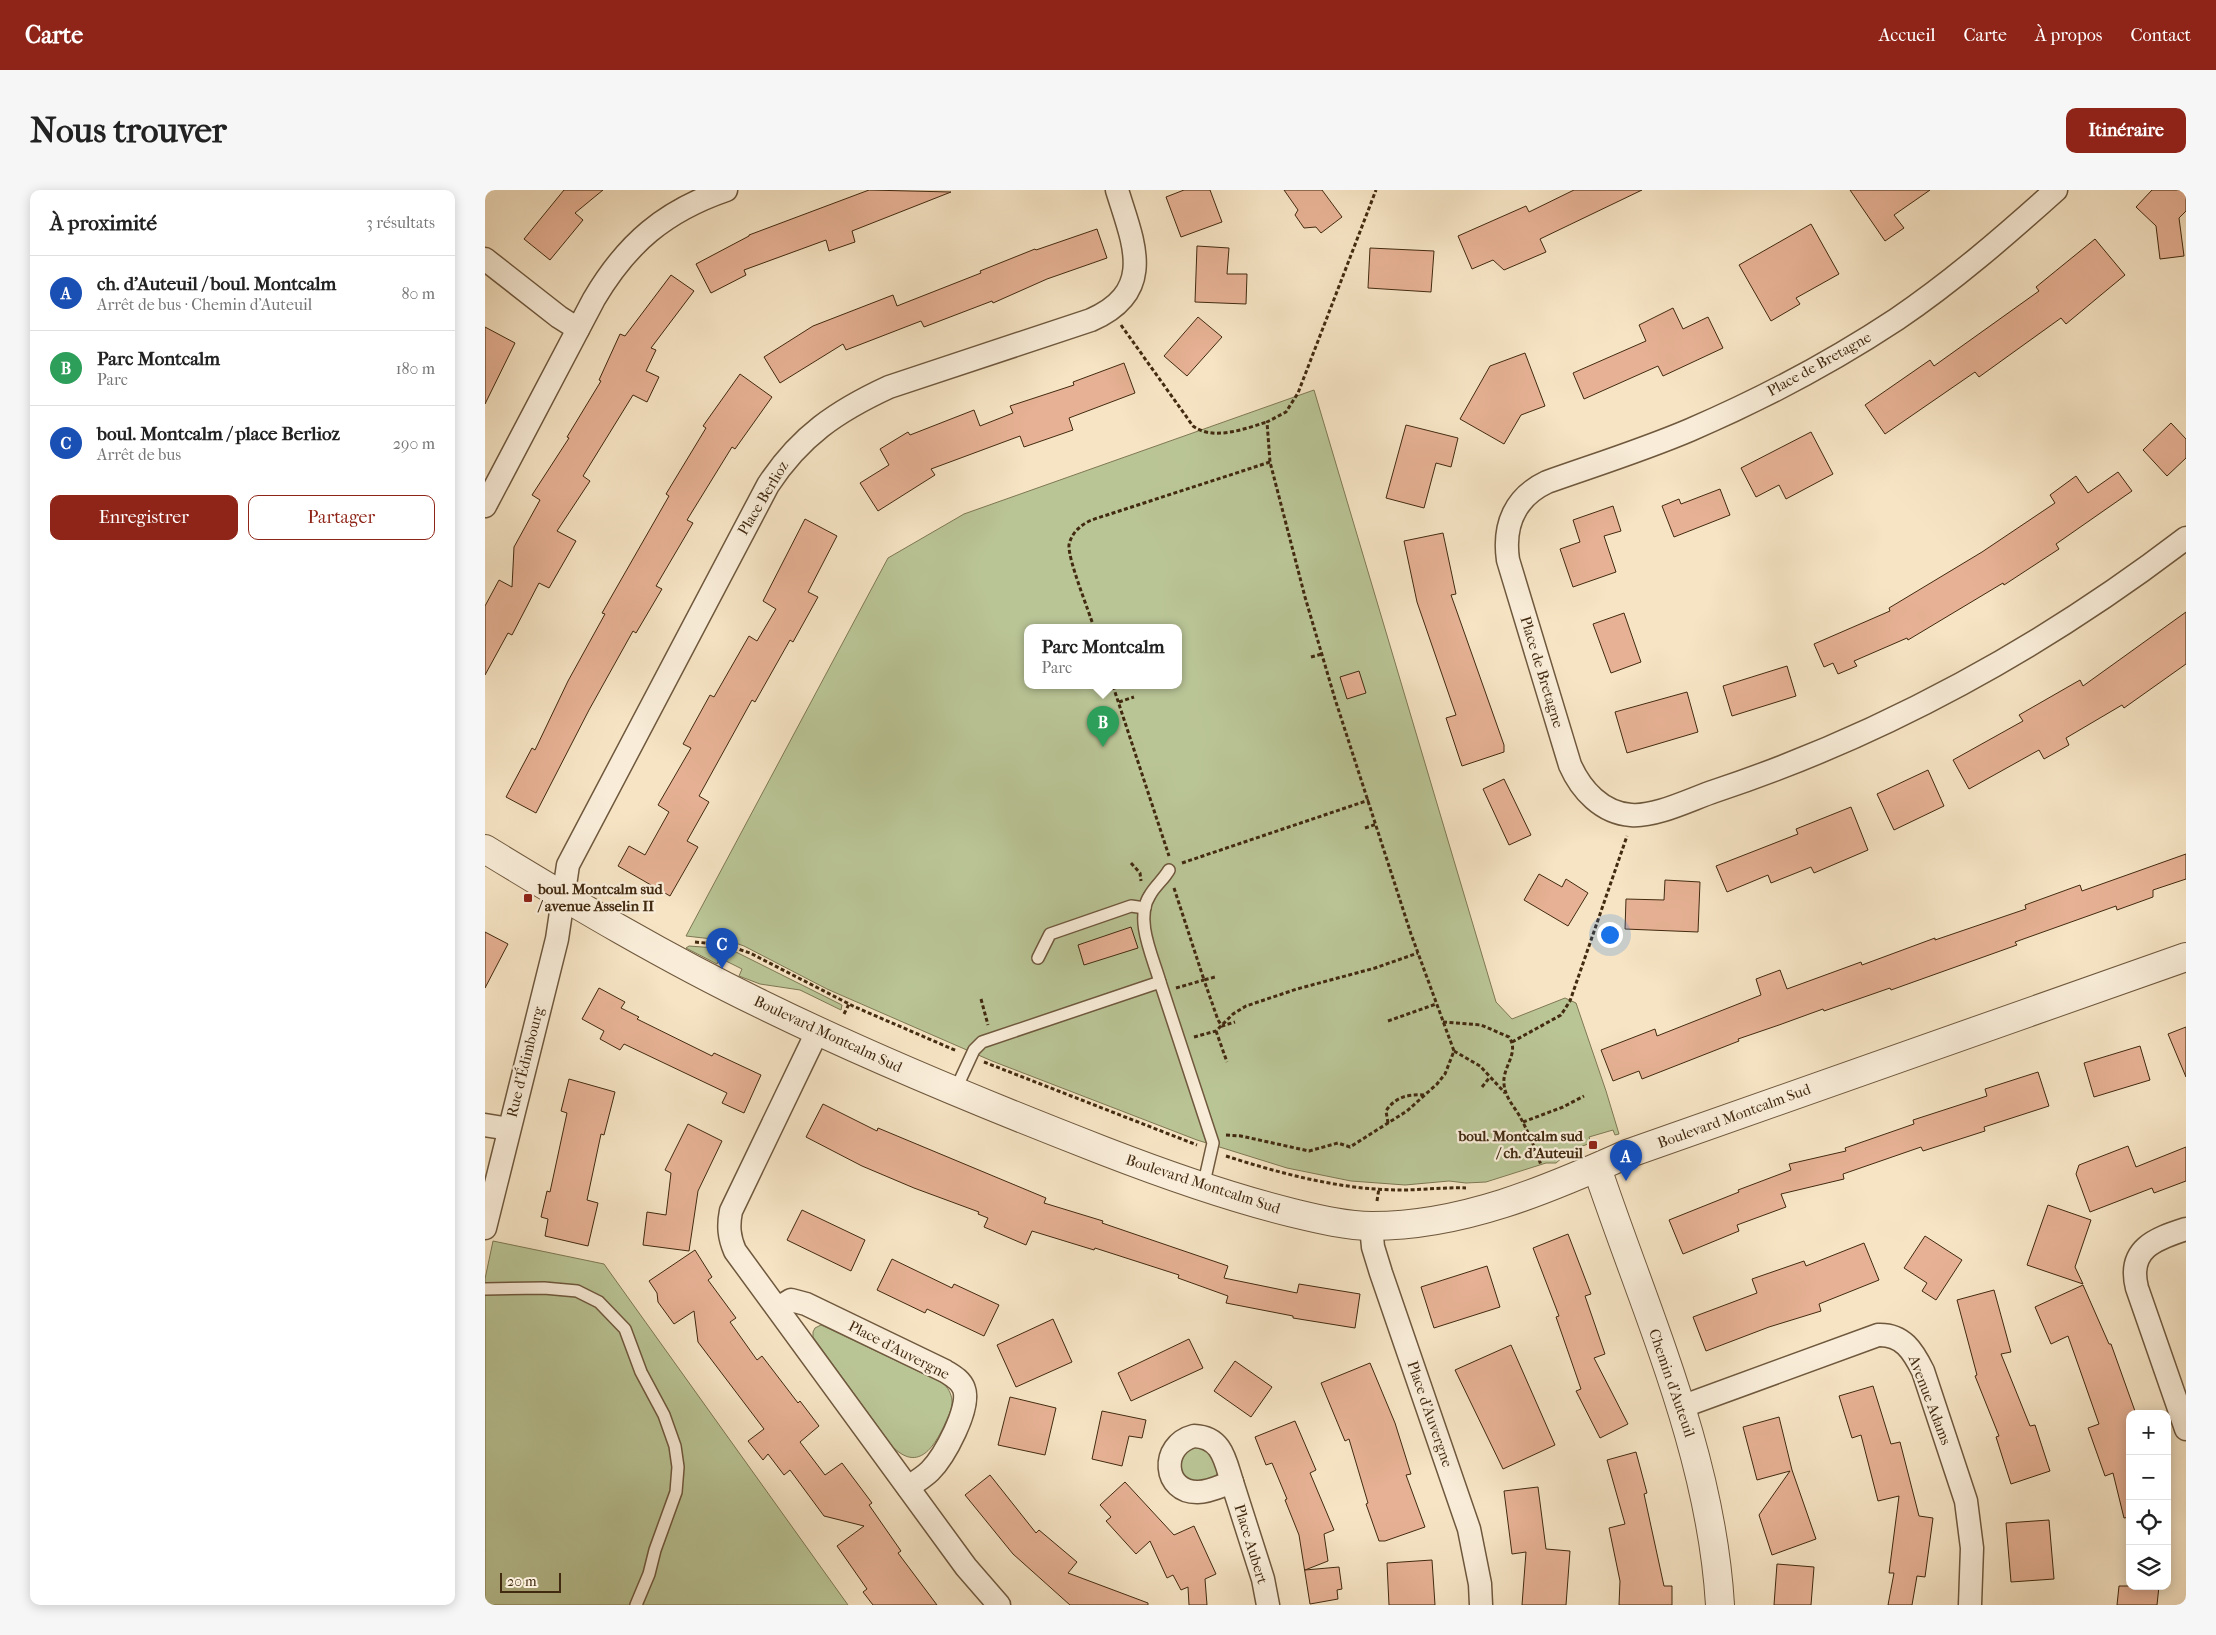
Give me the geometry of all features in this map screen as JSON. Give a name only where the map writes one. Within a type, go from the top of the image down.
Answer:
[{"type":"street","points":[[485,506],[604,282],[640,239],[670,215],[726,190]]},
{"type":"street","name":"Place Berlioz","points":[[563,897],[568,865],[763,493],[783,462],[819,427],[846,409],[889,387],[1091,320],[1111,310],[1127,290],[1135,271],[1136,262],[1134,246],[1117,190]]},
{"type":"street","name":"Place de Bretagne","points":[[2056,190],[1927,297],[1838,356],[1722,416],[1651,446],[1547,482],[1538,486],[1523,499],[1515,509],[1508,526],[1506,546],[1508,560],[1570,765],[1576,778],[1593,798],[1603,806],[1629,815],[1652,812],[1747,781],[1861,734],[1986,670],[2106,596],[2186,538]]},
{"type":"street","points":[[485,259],[559,317],[578,329]]},
{"type":"street","name":"Boulevard Montcalm Sud","points":[[485,849],[563,897],[681,963],[818,1030],[955,1091],[1063,1135],[1203,1187],[1301,1215],[1335,1222],[1374,1214],[1455,1218],[1597,1168],[1627,1154],[2186,957]]},
{"type":"street","name":"Rue d'Édimbourg","points":[[485,1228],[557,939],[563,897]]},
{"type":"street","points":[[818,1030],[731,1211],[729,1221],[731,1241],[735,1250],[967,1567],[999,1605]]},
{"type":"street","points":[[485,1125],[509,1129]]},
{"type":"street","name":"Chemin d'Auteuil","points":[[1597,1168],[1681,1407],[1705,1496],[1715,1552],[1720,1605]]},
{"type":"street","name":"Place d'Auvergne","points":[[1374,1214],[1373,1247],[1469,1529],[1480,1584],[1481,1605]]},
{"type":"street","points":[[2186,1228],[2155,1240],[2141,1254],[2135,1270],[2137,1288],[2186,1429]]},
{"type":"street","name":"Place d'Auvergne","points":[[778,1308],[791,1300],[806,1304],[945,1371],[961,1383],[964,1390],[965,1408],[948,1444],[931,1470],[909,1487]]},
{"type":"street","name":"Avenue Adams","points":[[1681,1407],[1878,1335],[1897,1338],[1914,1352],[1923,1371],[1966,1501],[1972,1548],[1970,1605]]},
{"type":"street","name":"Place Aubert","points":[[1232,1482],[1263,1579],[1268,1605]]},
{"type":"lane","points":[[1169,870],[1150,894],[1145,908],[1144,926],[1160,982],[1213,1143],[1203,1187]]},
{"type":"lane","points":[[1038,958],[1050,934],[1131,906],[1145,908]]},
{"type":"lane","points":[[955,1091],[974,1050],[982,1042],[1160,982]]},
{"type":"lane","points":[[485,1289],[544,1288],[577,1291],[599,1302],[625,1330],[641,1372],[664,1415],[675,1446],[678,1467],[676,1492],[655,1550],[649,1574],[636,1605]]},
{"type":"path","points":[[1117,319],[1193,426],[1201,432],[1210,434],[1232,431],[1267,422],[1286,412],[1298,393],[1376,190]]},
{"type":"path","points":[[1267,422],[1270,462],[1305,597],[1418,953],[1436,1004],[1454,1051],[1479,1066],[1505,1093],[1534,1144],[1542,1168]]},
{"type":"path","points":[[1093,624],[1071,560],[1069,545],[1072,536],[1078,528],[1107,515],[1270,462]]},
{"type":"path","points":[[1311,657],[1322,654]]},
{"type":"path","points":[[1114,689],[1169,857]]},
{"type":"path","points":[[1119,702],[1134,696]]},
{"type":"path","points":[[1181,863],[1369,800]]},
{"type":"path","points":[[1365,828],[1377,824]]},
{"type":"path","points":[[1512,1042],[1557,1017],[1565,1010],[1628,835]]},
{"type":"path","points":[[1169,870],[1204,980],[1218,1020],[1222,1026]]},
{"type":"path","points":[[688,941],[737,948],[849,1004],[954,1050]]},
{"type":"path","points":[[1192,1037],[1216,1030],[1233,1014],[1246,1006],[1297,988],[1375,968],[1418,953]]},
{"type":"path","points":[[1176,988],[1215,977]]},
{"type":"path","points":[[981,999],[984,1012]]},
{"type":"path","points":[[844,1014],[849,1004]]},
{"type":"path","points":[[1388,1021],[1436,1004]]},
{"type":"path","points":[[1222,1026],[1235,1022]]},
{"type":"path","points":[[1443,1022],[1481,1025],[1506,1034],[1512,1042],[1513,1054],[1503,1082],[1505,1093]]},
{"type":"path","points":[[1216,1030],[1227,1062]]},
{"type":"path","points":[[1222,1135],[1241,1136],[1309,1150],[1338,1143],[1350,1146],[1366,1139],[1407,1111],[1425,1095],[1445,1074],[1454,1051]]},
{"type":"path","points":[[991,1064],[1198,1145]]},
{"type":"path","points":[[1482,1087],[1490,1076]]},
{"type":"path","points":[[1388,1123],[1386,1111],[1394,1101],[1412,1094],[1425,1095]]},
{"type":"path","points":[[1523,1122],[1584,1096]]},
{"type":"path","points":[[1228,1156],[1306,1178],[1333,1183],[1401,1190],[1446,1186],[1472,1188]]},
{"type":"path","points":[[1534,1170],[1549,1167]]},
{"type":"path","points":[[1374,1214],[1379,1188]]},
{"type":"green space","points":[[1314,390],[1496,1002],[1512,1019],[1565,998],[1576,1003],[1619,1134],[1615,1135],[1613,1130],[1589,1137],[1591,1143],[1571,1150],[1556,1163],[1546,1163],[1486,1182],[1466,1183],[1449,1181],[1405,1185],[1351,1181],[1287,1168],[1197,1140],[992,1061],[827,989],[744,946],[730,941],[686,936],[888,558],[964,514]]},
{"type":"green space","points":[[689,946],[729,949],[842,1005],[841,1010],[800,990],[760,984],[739,976],[742,969],[720,958],[717,964],[686,948]]},
{"type":"green space","points":[[493,1241],[604,1264],[848,1605],[485,1605],[485,1279]]},
{"type":"green space","points":[[821,1325],[943,1383],[952,1397],[951,1410],[935,1442],[923,1454],[917,1457],[909,1457],[901,1454],[892,1446],[813,1337],[815,1328]]},
{"type":"green space","points":[[1193,1444],[1210,1449],[1218,1472],[1208,1480],[1186,1479],[1178,1468],[1180,1453]]},
{"type":"building","points":[[564,190],[603,190],[575,213],[583,220],[550,260],[524,239]]},
{"type":"building","points":[[869,190],[951,192],[852,231],[855,242],[829,251],[826,240],[744,270],[746,275],[711,293],[696,264],[749,235]]},
{"type":"building","points":[[1184,190],[1210,190],[1222,222],[1181,237],[1166,197]]},
{"type":"building","points":[[1284,190],[1322,190],[1342,217],[1321,233],[1316,227],[1304,228],[1295,215],[1298,210]]},
{"type":"building","points":[[1574,190],[1642,190],[1540,239],[1546,252],[1504,270],[1493,260],[1472,269],[1458,236],[1526,206],[1529,212]]},
{"type":"building","points":[[1850,190],[1930,190],[1894,215],[1904,228],[1885,241]]},
{"type":"building","points":[[2152,190],[2186,190],[2186,211],[2179,218],[2184,256],[2160,259],[2156,226],[2136,207]]},
{"type":"building","points":[[1811,224],[1839,274],[1796,298],[1800,304],[1771,321],[1739,265]]},
{"type":"building","points":[[1097,229],[1107,258],[1047,279],[993,303],[992,301],[924,327],[921,321],[846,350],[843,344],[780,383],[764,357],[813,326],[893,295],[897,306],[981,273],[980,271],[1035,249]]},
{"type":"building","points":[[2095,239],[2125,275],[2066,324],[2061,318],[1979,377],[1975,372],[1885,434],[1865,405],[1930,360],[1934,366],[2039,291],[2036,287]]},
{"type":"building","points":[[1197,246],[1229,248],[1227,274],[1247,274],[1246,304],[1195,302]]},
{"type":"building","points":[[1370,248],[1434,251],[1431,292],[1368,288]]},
{"type":"building","points":[[671,275],[694,291],[651,348],[656,350],[646,371],[659,377],[647,402],[633,395],[583,476],[590,481],[557,531],[576,541],[549,588],[539,583],[512,635],[508,633],[485,675],[485,606],[499,580],[512,587],[514,547],[540,500],[532,495],[569,438],[567,437],[601,381],[599,380],[620,334],[625,336]]},
{"type":"building","points":[[1673,308],[1683,329],[1708,317],[1723,348],[1663,376],[1658,366],[1584,399],[1573,373],[1646,341],[1639,325]]},
{"type":"building","points":[[1198,317],[1222,337],[1187,376],[1164,356]]},
{"type":"building","points":[[485,327],[515,343],[485,404]]},
{"type":"building","points":[[1525,353],[1545,406],[1521,415],[1504,444],[1460,419],[1490,366]]},
{"type":"building","points":[[1124,363],[1135,393],[1069,418],[1073,430],[1024,447],[1020,436],[931,469],[935,475],[878,511],[860,483],[889,465],[880,449],[908,432],[910,435],[974,410],[980,426],[1013,413],[1010,406],[1074,385],[1073,382]]},
{"type":"building","points":[[740,374],[772,397],[735,449],[732,447],[687,520],[693,523],[656,586],[662,589],[636,633],[633,631],[589,710],[536,813],[506,797],[532,748],[535,750],[568,681],[605,614],[602,613],[669,496],[666,494],[706,428],[703,426]]},
{"type":"building","points":[[2171,423],[2186,439],[2186,458],[2167,476],[2143,450]]},
{"type":"building","points":[[1406,425],[1458,438],[1451,467],[1436,463],[1424,508],[1386,498]]},
{"type":"building","points":[[1811,432],[1833,474],[1786,499],[1779,485],[1756,497],[1741,468]]},
{"type":"building","points":[[2118,472],[2132,491],[2056,544],[2059,549],[2004,585],[2003,583],[1908,640],[1907,638],[1854,661],[1857,666],[1838,674],[1833,663],[1824,667],[1814,644],[1890,611],[1889,608],[1982,552],[2055,503],[2050,495],[2076,476],[2088,493]]},
{"type":"building","points":[[1720,489],[1730,515],[1674,537],[1662,506],[1679,499],[1681,504]]},
{"type":"building","points":[[1613,506],[1621,531],[1604,536],[1616,572],[1573,587],[1560,549],[1580,542],[1573,520]]},
{"type":"building","points":[[805,519],[837,536],[808,592],[818,597],[793,642],[790,640],[755,702],[752,700],[699,796],[709,802],[687,841],[698,847],[670,896],[618,866],[629,846],[645,855],[669,812],[658,805],[691,748],[683,744],[710,695],[714,697],[749,636],[757,641],[776,609],[763,601]]},
{"type":"building","points":[[1443,533],[1456,594],[1451,595],[1504,745],[1504,752],[1462,766],[1446,718],[1456,715],[1417,602],[1404,541]]},
{"type":"building","points":[[2186,612],[2186,664],[2124,708],[2122,705],[2066,738],[2069,745],[2044,759],[2039,750],[1969,789],[1953,760],[2023,721],[2019,715],[2080,680],[2083,686]]},
{"type":"building","points":[[1624,613],[1641,662],[1611,673],[1593,624]]},
{"type":"building","points":[[1787,666],[1796,696],[1732,716],[1723,686]]},
{"type":"building","points":[[1359,671],[1366,693],[1347,699],[1340,677]]},
{"type":"building","points":[[1687,692],[1698,732],[1627,753],[1615,712]]},
{"type":"building","points":[[1928,770],[1944,806],[1894,830],[1877,794]]},
{"type":"building","points":[[1504,779],[1531,835],[1509,845],[1483,789]]},
{"type":"building","points":[[1851,807],[1868,850],[1814,873],[1811,867],[1771,883],[1768,875],[1727,892],[1716,866],[1798,834],[1796,829]]},
{"type":"building","points":[[2186,854],[2186,879],[2153,890],[2153,897],[2117,910],[2116,906],[2015,942],[2017,945],[1891,990],[1890,988],[1824,1011],[1823,1009],[1738,1039],[1739,1041],[1642,1079],[1639,1071],[1613,1081],[1601,1050],[1655,1029],[1657,1036],[1761,995],[1756,979],[1780,970],[1787,989],[1861,962],[1862,965],[1935,938],[1935,940],[2026,909],[2025,905],[2080,885],[2082,891]]},
{"type":"building","points":[[1539,874],[1562,887],[1566,879],[1588,893],[1568,926],[1524,900]]},
{"type":"building","points":[[1665,880],[1700,882],[1698,932],[1625,929],[1626,899],[1664,900]]},
{"type":"building","points":[[1131,927],[1138,948],[1084,965],[1078,945]]},
{"type":"building","points":[[485,932],[508,944],[485,988]]},
{"type":"building","points":[[599,988],[625,1002],[621,1008],[639,1017],[637,1019],[712,1056],[714,1053],[761,1075],[744,1113],[722,1103],[727,1093],[624,1044],[620,1050],[600,1039],[604,1031],[582,1019]]},
{"type":"building","points":[[2186,1027],[2186,1077],[2168,1034]]},
{"type":"building","points":[[2140,1046],[2150,1080],[2094,1097],[2084,1063]]},
{"type":"building","points":[[2038,1072],[2049,1106],[1984,1127],[1985,1131],[1923,1151],[1921,1147],[1843,1174],[1844,1179],[1781,1194],[1786,1207],[1737,1225],[1739,1231],[1683,1254],[1669,1220],[1739,1192],[1738,1190],[1791,1170],[1789,1164],[1846,1151],[1845,1148],[1914,1124],[1913,1120],[1987,1096],[1985,1089]]},
{"type":"building","points":[[569,1079],[615,1092],[604,1135],[601,1134],[587,1200],[598,1203],[588,1246],[545,1236],[548,1219],[541,1217],[547,1191],[550,1192],[567,1113],[561,1111]]},
{"type":"building","points":[[823,1104],[877,1131],[878,1128],[1046,1198],[1044,1203],[1103,1221],[1102,1223],[1228,1266],[1224,1278],[1297,1293],[1299,1284],[1360,1294],[1355,1328],[1293,1318],[1293,1316],[1226,1303],[1228,1296],[1178,1278],[1179,1275],[1095,1248],[1094,1250],[1032,1231],[1026,1245],[984,1227],[988,1218],[978,1214],[979,1212],[862,1166],[806,1137]]},
{"type":"building","points":[[688,1124],[722,1141],[698,1191],[689,1251],[643,1245],[647,1212],[666,1215],[671,1173],[665,1170]]},
{"type":"building","points":[[2128,1146],[2136,1167],[2186,1147],[2186,1181],[2154,1193],[2152,1188],[2090,1212],[2076,1174],[2079,1165]]},
{"type":"building","points":[[2048,1205],[2091,1220],[2075,1267],[2083,1284],[2027,1265]]},
{"type":"building","points":[[802,1210],[865,1240],[851,1271],[787,1240]]},
{"type":"building","points":[[1568,1234],[1591,1294],[1585,1296],[1605,1354],[1594,1358],[1628,1424],[1600,1438],[1576,1391],[1581,1389],[1556,1317],[1559,1316],[1533,1248]]},
{"type":"building","points":[[1925,1236],[1962,1260],[1936,1300],[1922,1291],[1927,1283],[1904,1268]]},
{"type":"building","points":[[1864,1243],[1879,1280],[1819,1304],[1821,1311],[1769,1327],[1706,1351],[1693,1317],[1757,1293],[1752,1279],[1804,1261],[1806,1266]]},
{"type":"building","points":[[695,1250],[712,1277],[708,1280],[736,1318],[730,1322],[757,1360],[762,1356],[798,1403],[800,1401],[819,1426],[800,1442],[825,1475],[842,1463],[872,1503],[869,1505],[901,1551],[898,1553],[937,1605],[873,1605],[863,1592],[867,1589],[837,1546],[864,1526],[824,1516],[790,1470],[784,1475],[768,1454],[763,1460],[748,1441],[764,1429],[698,1342],[694,1311],[674,1324],[658,1302],[657,1293],[649,1281]]},
{"type":"building","points":[[892,1259],[952,1288],[954,1284],[999,1305],[984,1336],[927,1309],[925,1313],[877,1290]]},
{"type":"building","points":[[1487,1266],[1500,1307],[1434,1328],[1421,1287]]},
{"type":"building","points":[[2083,1285],[2109,1344],[2111,1344],[2135,1410],[2126,1410],[2126,1518],[2124,1518],[2113,1473],[2105,1476],[2088,1428],[2099,1424],[2068,1336],[2051,1344],[2035,1307]]},
{"type":"building","points":[[1994,1290],[2011,1352],[2001,1354],[2030,1426],[2035,1425],[2050,1471],[2011,1484],[1996,1437],[1999,1436],[1975,1376],[1977,1375],[1957,1300]]},
{"type":"building","points":[[1053,1319],[1072,1362],[1016,1387],[997,1345]]},
{"type":"building","points":[[1189,1339],[1203,1368],[1131,1401],[1118,1373]]},
{"type":"building","points":[[1511,1345],[1555,1445],[1503,1469],[1455,1370]]},
{"type":"building","points":[[1235,1361],[1272,1387],[1251,1417],[1214,1391]]},
{"type":"building","points":[[1370,1363],[1395,1423],[1411,1474],[1406,1475],[1425,1527],[1385,1541],[1379,1541],[1366,1504],[1368,1503],[1349,1439],[1345,1441],[1321,1383]]},
{"type":"building","points":[[1873,1386],[1891,1444],[1900,1442],[1919,1516],[1933,1518],[1925,1577],[1917,1576],[1912,1605],[1888,1605],[1894,1573],[1889,1573],[1899,1496],[1878,1501],[1861,1435],[1852,1438],[1839,1396]]},
{"type":"building","points":[[1010,1397],[1056,1408],[1045,1455],[998,1445]]},
{"type":"building","points":[[1102,1411],[1146,1420],[1142,1438],[1129,1436],[1122,1466],[1092,1459]]},
{"type":"building","points":[[1779,1417],[1792,1470],[1816,1539],[1772,1555],[1759,1515],[1790,1471],[1757,1480],[1743,1427]]},
{"type":"building","points":[[1295,1421],[1316,1470],[1310,1473],[1334,1530],[1324,1534],[1328,1561],[1305,1570],[1339,1567],[1342,1589],[1337,1590],[1338,1599],[1310,1604],[1299,1535],[1272,1463],[1266,1465],[1255,1437]]},
{"type":"building","points":[[1636,1452],[1647,1493],[1644,1494],[1664,1586],[1672,1586],[1672,1605],[1619,1605],[1620,1581],[1609,1528],[1625,1524],[1607,1460]]},
{"type":"building","points":[[990,1475],[1036,1533],[1039,1530],[1077,1562],[1068,1573],[1148,1603],[1148,1605],[1070,1605],[1013,1554],[965,1495]]},
{"type":"building","points":[[1125,1482],[1174,1535],[1194,1526],[1216,1574],[1205,1579],[1207,1605],[1189,1605],[1188,1587],[1181,1590],[1173,1575],[1167,1578],[1150,1541],[1136,1554],[1106,1521],[1111,1517],[1100,1505]]},
{"type":"building","points":[[1538,1487],[1546,1549],[1570,1551],[1566,1605],[1522,1605],[1526,1552],[1512,1554],[1504,1491]]},
{"type":"building","points":[[2049,1520],[2054,1579],[2011,1582],[2006,1523]]},
{"type":"building","points":[[1432,1560],[1435,1605],[1389,1605],[1387,1563]]},
{"type":"building","points":[[1777,1564],[1814,1567],[1811,1605],[1774,1605]]},
{"type":"building","points":[[2119,1586],[2126,1586],[2126,1590],[2159,1590],[2157,1605],[2117,1605]]},
{"type":"place","name":"Parc Montcalm","points":[[1103,747]]},
{"type":"place","name":"boul. Montcalm sud / avenue Asselin II","points":[[528,898]]},
{"type":"place","name":"boul. Montcalm / place Berlioz","points":[[722,969]]},
{"type":"place","name":"boul. Montcalm sud / ch. d'Auteuil","points":[[1593,1145]]},
{"type":"place","name":"ch. d'Auteuil / boul. Montcalm","points":[[1626,1181]]}]
